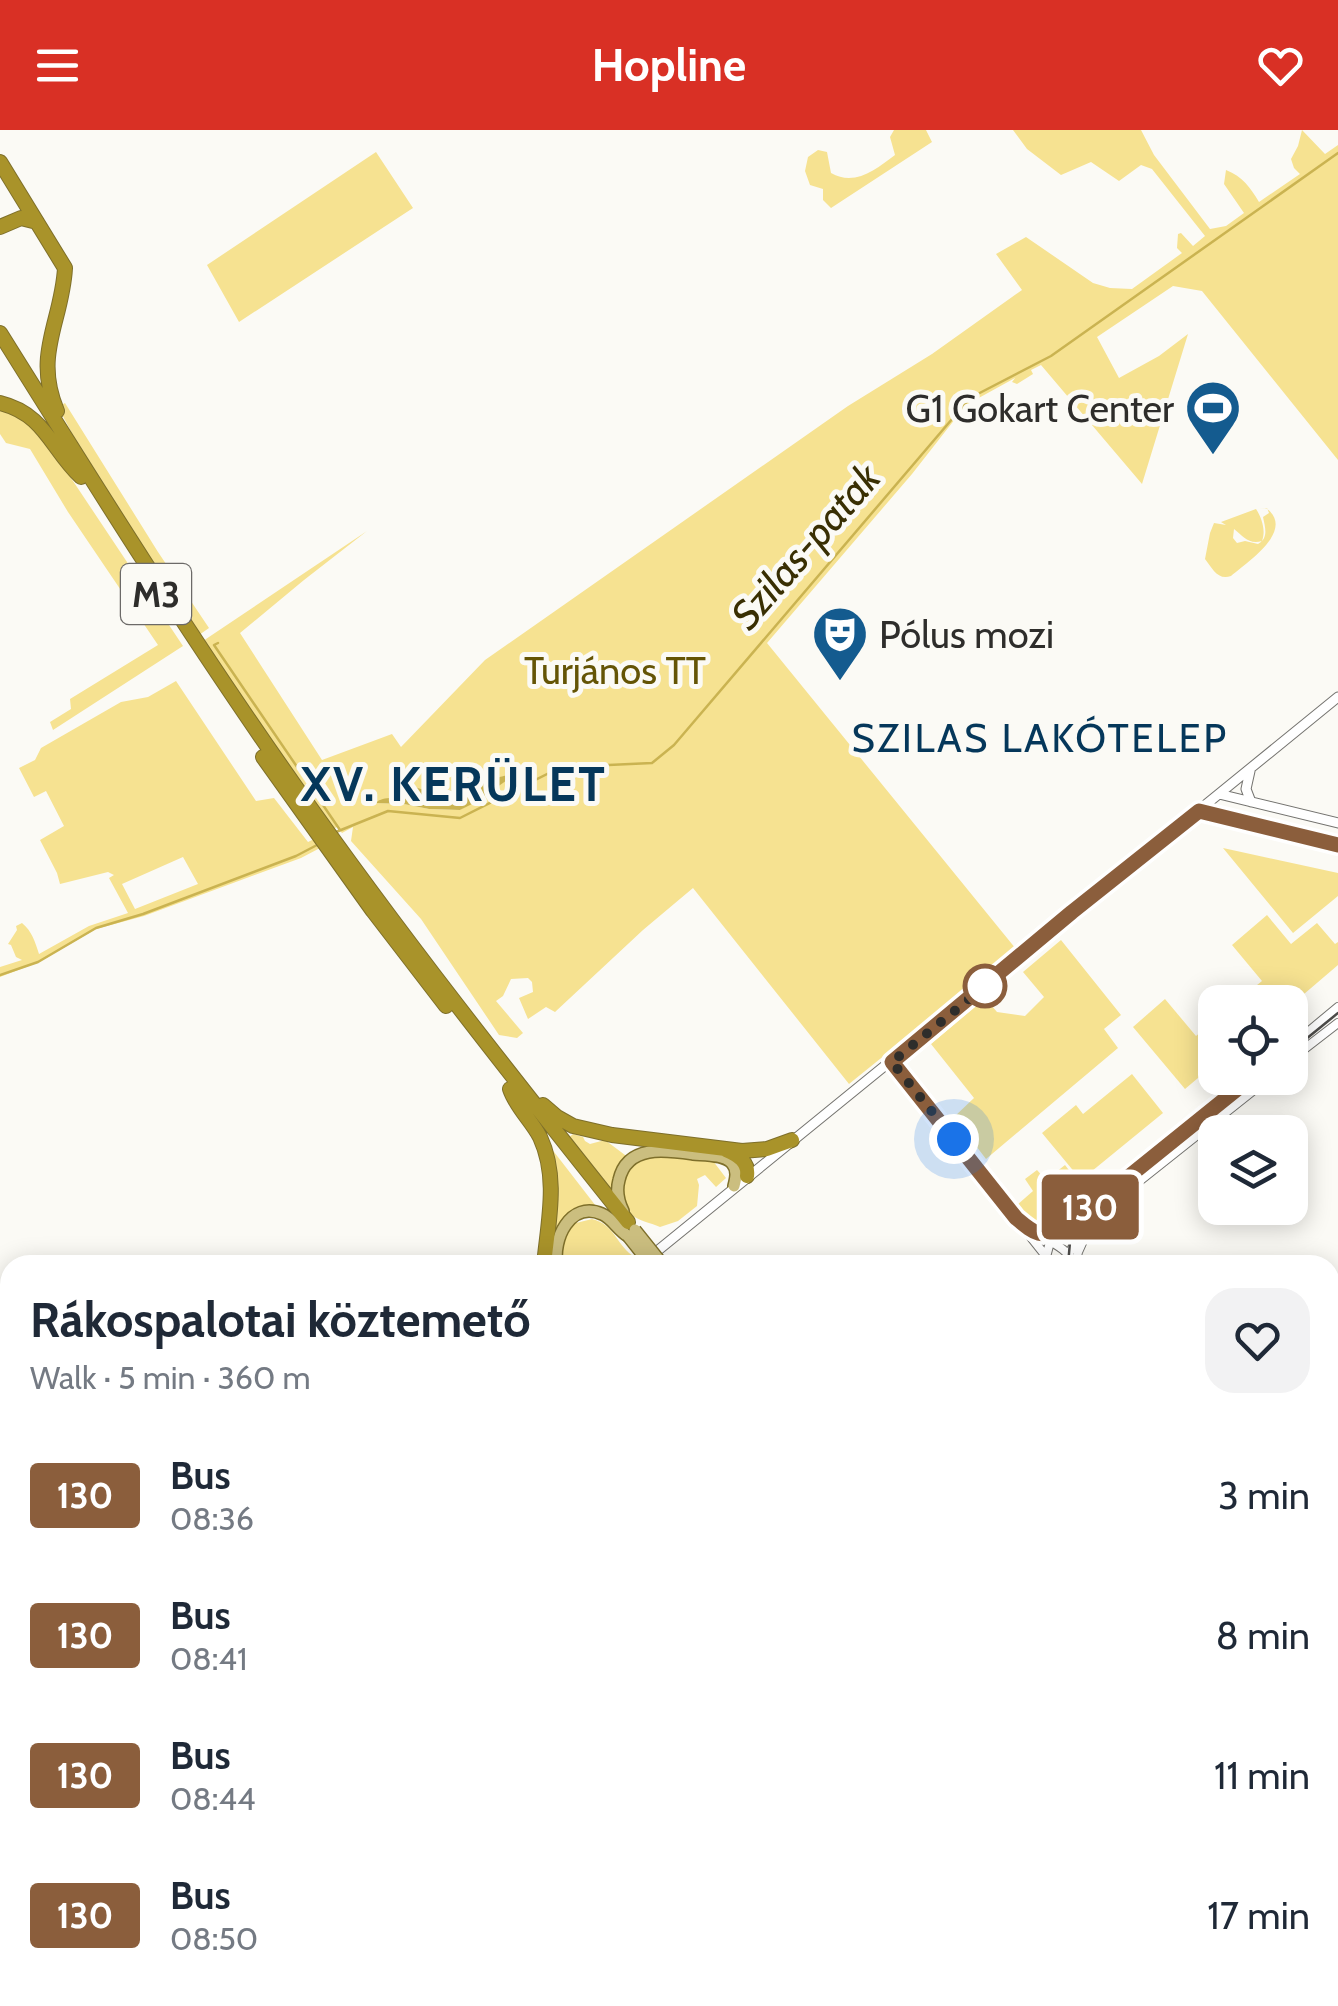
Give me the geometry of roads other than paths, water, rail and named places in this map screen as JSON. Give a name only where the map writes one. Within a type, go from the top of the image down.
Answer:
[{"type":"highway","points":[[0,162],[19,192],[25,215],[65,268],[46,372],[51,395],[86,478]]},
{"type":"highway","points":[[0,227],[25,215]]},
{"type":"highway","name":"M3","points":[[0,333],[86,478]]},
{"type":"highway","name":"M3","points":[[0,349],[373,911],[510,1089],[630,1229]]},
{"type":"highway","points":[[0,402],[36,420],[69,466],[86,478]]},
{"type":"highway","name":"M3","points":[[326,838],[630,1229]]},
{"type":"highway","points":[[502,1065],[510,1068],[550,1111],[574,1126],[612,1135],[720,1148],[754,1150],[792,1140]]},
{"type":"highway","points":[[510,1089],[535,1128],[548,1158],[552,1192],[545,1255]]},
{"type":"highway","points":[[720,1148],[742,1160],[748,1169],[747,1176]]},
{"type":"main road","points":[[652,1255],[1338,698]]},
{"type":"main road","points":[[1251,769],[1246,789],[1251,802]]},
{"type":"main road","points":[[1219,794],[1338,823]]},
{"type":"main road","points":[[1272,828],[1269,822],[1274,813],[1285,810]]},
{"type":"main road","points":[[1199,811],[1338,845]]},
{"type":"main road","points":[[630,1229],[619,1202],[619,1179],[627,1164],[640,1154],[657,1150],[724,1158],[736,1170],[734,1186]]},
{"type":"main road","points":[[556,1255],[559,1232],[579,1214],[602,1214],[630,1229]]},
{"type":"main road","name":"M3","points":[[630,1229],[646,1255]]},
{"type":"main road","name":"M3","points":[[630,1229],[654,1255]]},
{"type":"street","points":[[1308,1032],[1338,1007]]},
{"type":"street","points":[[1308,1046],[1338,1023]]},
{"type":"street","points":[[892,1062],[1044,1255]]},
{"type":"street","points":[[1047,1255],[1050,1242],[1065,1228],[1230,1095]]},
{"type":"street","points":[[1065,1255],[1094,1218],[1247,1095]]},
{"type":"street","points":[[1016,1218],[1069,1253]]},
{"type":"street","points":[[1078,1255],[1094,1218]]},
{"type":"street","points":[[1035,1233],[1050,1234],[1065,1228]]},
{"type":"waterway","name":"Szilas-patak","points":[[336,832],[388,811],[460,818],[565,767],[652,763],[674,745],[970,398],[1051,356],[1338,153]]},
{"type":"waterway","points":[[218,643],[214,645],[340,830]]},
{"type":"waterway","points":[[391,781],[398,781]]},
{"type":"waterway","name":"Szilas-patak","points":[[0,975],[38,962],[96,928],[143,914],[317,845]]},
{"type":"tram line","points":[[1308,1037],[1338,1013]]},
{"type":"tram line","points":[[1069,1255],[1070,1242],[1084,1221],[1241,1095]]},
{"type":"place","name":"G1 Gokart Center","points":[[1213,457]]},
{"type":"place","name":"Pólus mozi","points":[[840,683]]},
{"type":"district","name":"SZILAS LAKÓTELEP","points":[[1040,737]]},
{"type":"district","name":"XV. KERÜLET","points":[[454,784]]},
{"type":"park label","name":"Turjános TT","points":[[615,670]]}]
